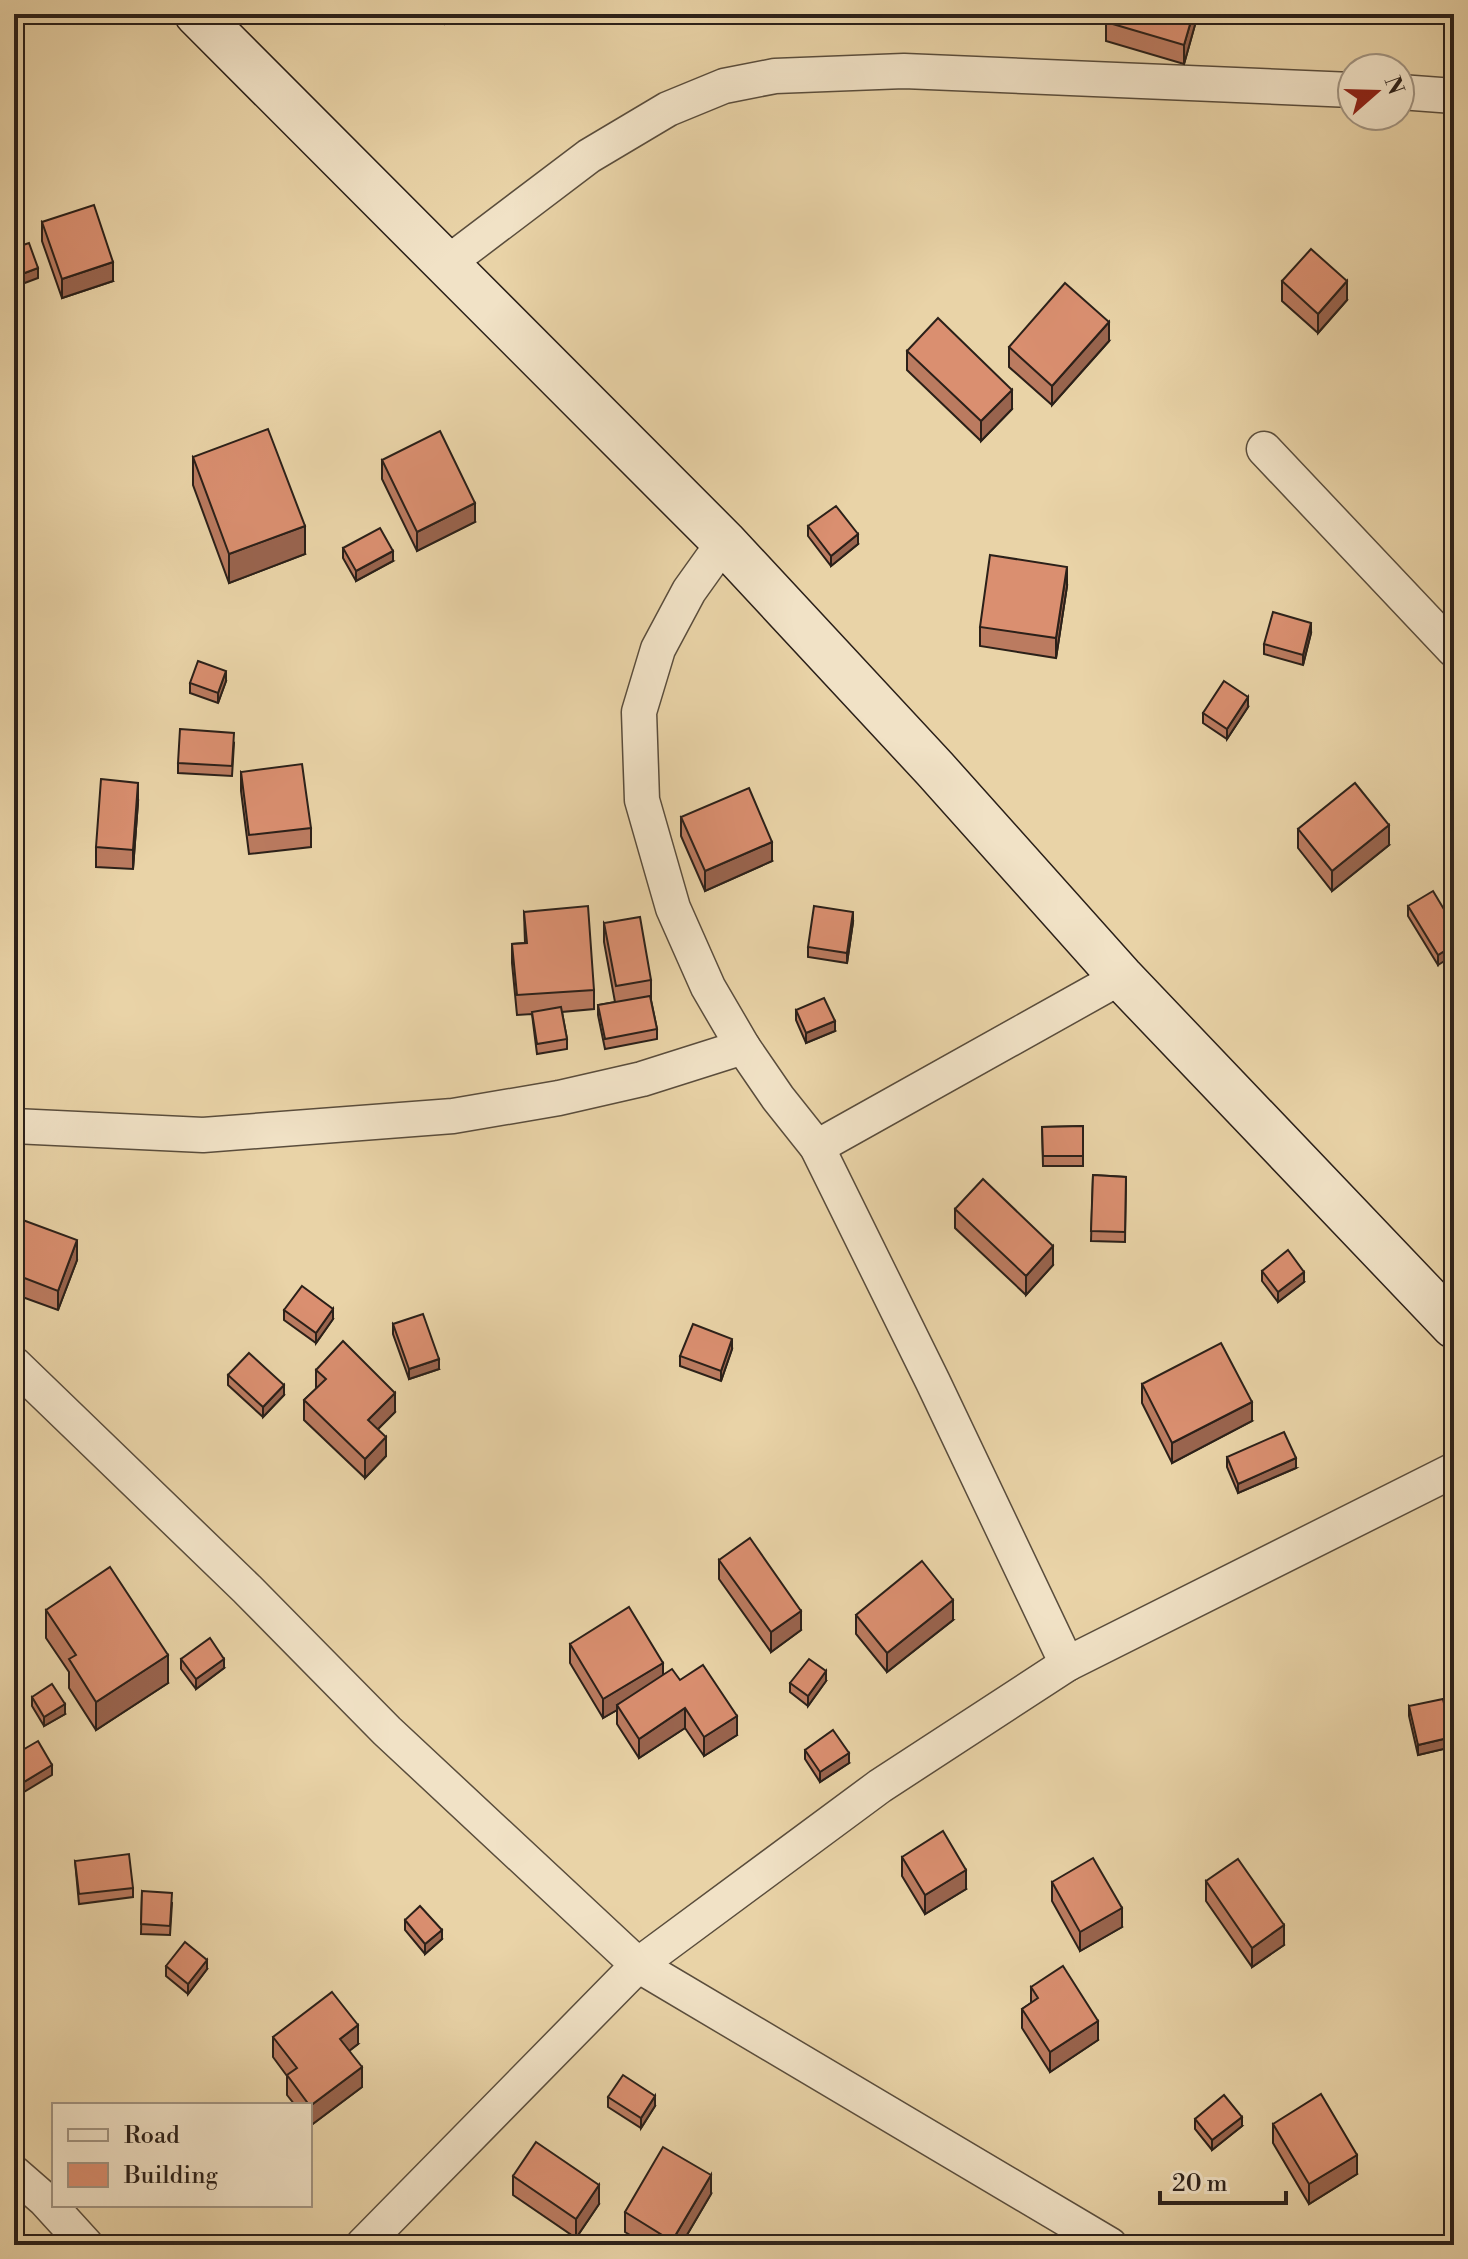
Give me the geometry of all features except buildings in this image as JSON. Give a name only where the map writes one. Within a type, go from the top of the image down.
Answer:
[{"type":"street","points":[[197,14],[724,542],[935,769],[1121,977],[1454,1326]]},
{"type":"street","points":[[445,265],[589,156],[668,109],[724,86],[775,76],[904,71],[1336,89]]},
{"type":"street","points":[[1416,93],[1454,96]]},
{"type":"street","points":[[1264,449],[1454,650]]},
{"type":"street","points":[[724,542],[689,591],[658,649],[639,712],[642,800],[673,908],[708,987],[743,1047],[817,1147],[1067,1664]]},
{"type":"street","points":[[817,1147],[1121,977]]},
{"type":"street","points":[[14,1126],[203,1135],[453,1116],[559,1098],[642,1079],[743,1047]]},
{"type":"street","points":[[14,1364],[247,1589],[387,1731],[638,1965],[1110,2245]]},
{"type":"street","points":[[363,2245],[638,1965],[880,1786],[1067,1664],[1454,1470]]},
{"type":"street","points":[[14,2173],[45,2200],[86,2245]]}]
